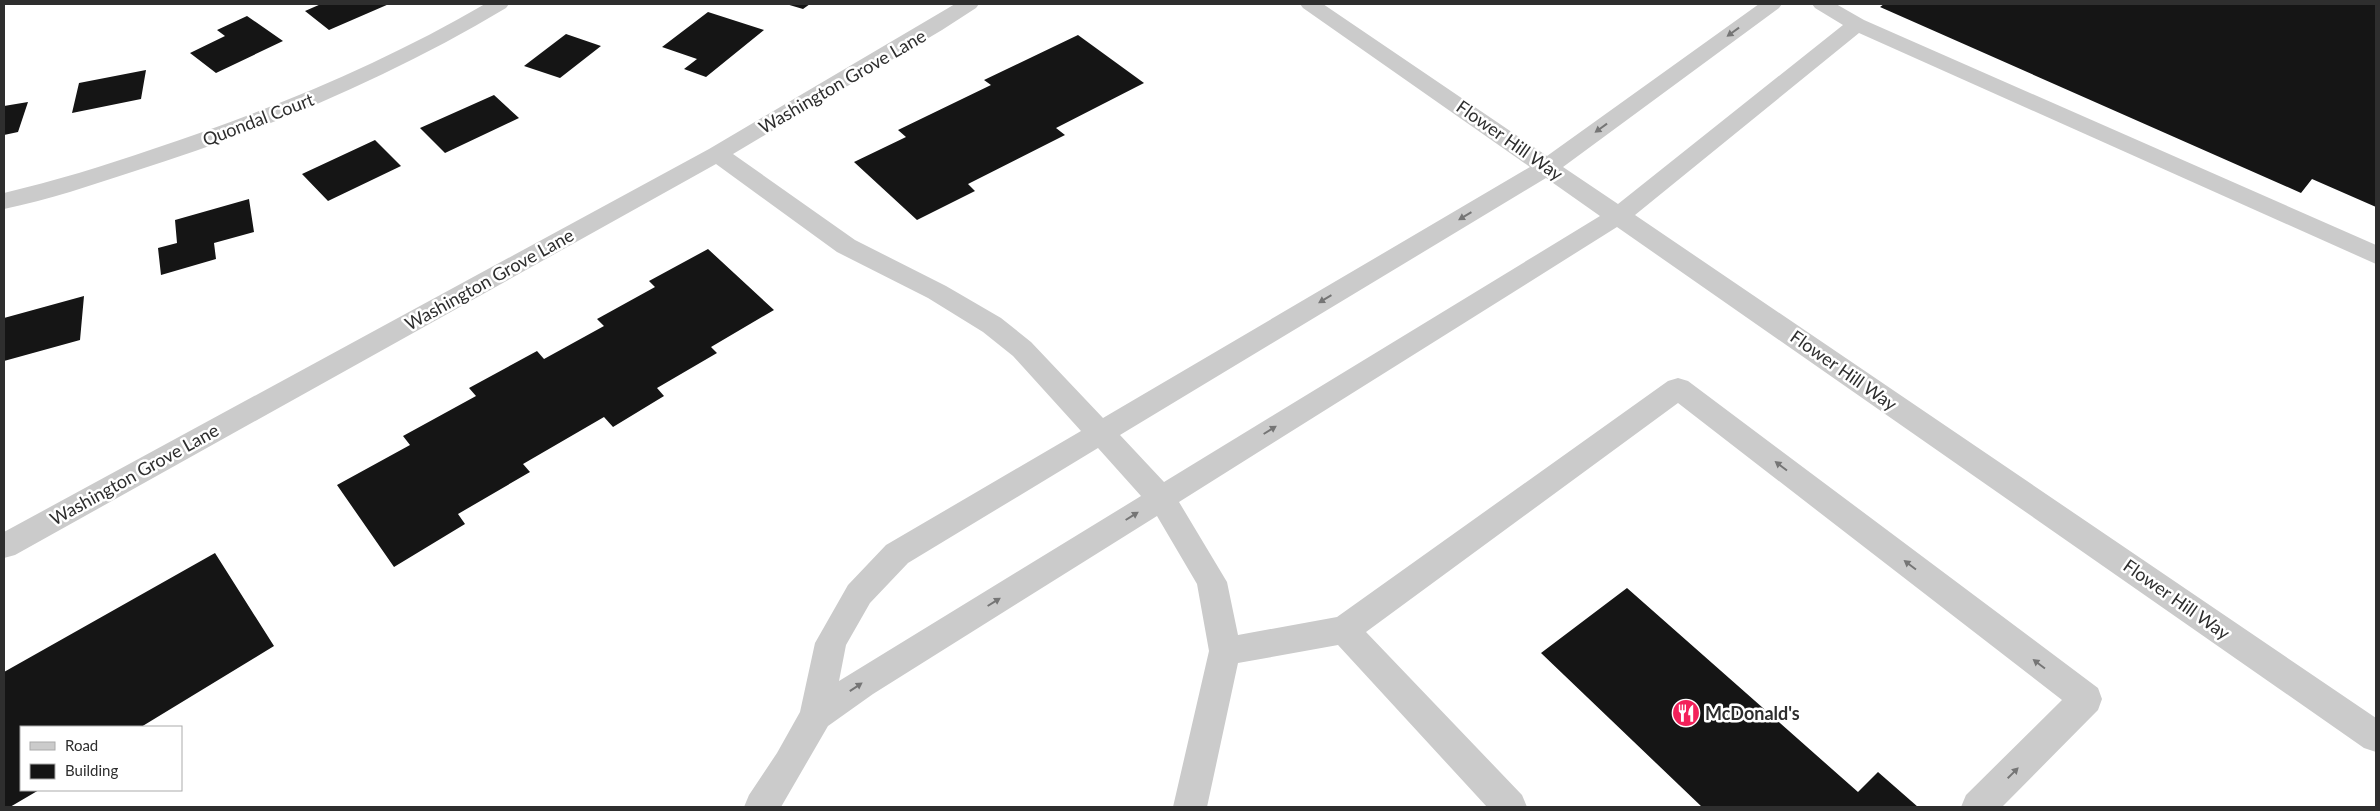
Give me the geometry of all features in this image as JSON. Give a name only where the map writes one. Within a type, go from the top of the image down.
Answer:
[{"type":"street","name":"Quondal Court","points":[[4,201],[44,192],[198,143],[336,88],[459,28],[499,4]]},
{"type":"street","name":"Washington Grove Lane","points":[[4,546],[717,154],[935,26],[969,4]]},
{"type":"street","name":"Flower Hill Way","points":[[1310,4],[1549,166],[2376,736]]},
{"type":"street","points":[[761,807],[789,764],[816,715],[831,643],[859,594],[897,554],[1549,166],[1772,4]]},
{"type":"street","points":[[1822,4],[1857,24],[2376,255]]},
{"type":"street","points":[[816,715],[862,684],[1619,215],[1857,24]]},
{"type":"street","points":[[717,154],[846,246],[937,292],[992,325],[1022,349],[1161,498],[1212,582],[1225,651],[1190,807]]},
{"type":"street","points":[[1225,651],[1344,630],[1678,388],[2086,699],[1978,807]]},
{"type":"street","points":[[1344,630],[1510,807]]},
{"type":"building","points":[[321,4],[389,4],[329,30],[305,11]]},
{"type":"building","points":[[786,4],[810,4],[803,9]]},
{"type":"building","points":[[1884,4],[2376,4],[2376,207],[2312,179],[2301,193],[1880,7]]},
{"type":"building","points":[[708,12],[764,30],[706,77],[684,69],[697,59],[662,47]]},
{"type":"building","points":[[247,16],[283,41],[216,73],[190,53],[225,36],[217,30]]},
{"type":"building","points":[[566,34],[601,46],[560,78],[524,66]]},
{"type":"building","points":[[1078,35],[1144,83],[1056,128],[1065,135],[968,184],[975,191],[917,220],[854,162],[906,137],[898,130],[991,85],[984,80]]},
{"type":"building","points":[[146,70],[141,99],[72,113],[79,83]]},
{"type":"building","points":[[494,95],[519,118],[445,153],[420,128]]},
{"type":"building","points":[[28,102],[18,132],[4,135],[4,106]]},
{"type":"building","points":[[375,140],[401,166],[328,201],[302,174]]},
{"type":"building","points":[[249,199],[254,232],[214,243],[216,259],[161,275],[158,248],[177,243],[175,220]]},
{"type":"building","points":[[708,249],[774,310],[711,347],[717,353],[657,388],[664,396],[613,427],[604,417],[523,464],[530,472],[458,514],[465,524],[394,567],[337,485],[410,445],[403,436],[476,396],[469,388],[537,351],[544,359],[604,326],[597,319],[655,287],[649,281]]},
{"type":"building","points":[[84,296],[80,340],[4,361],[4,318]]},
{"type":"building","points":[[215,553],[274,646],[143,726],[20,726],[20,791],[37,791],[10,807],[4,807],[4,672]]},
{"type":"building","name":"McDonald's","points":[[1627,588],[1858,792],[1878,772],[1918,807],[1702,807],[1541,653]]},
{"type":"place","name":"McDonald's","points":[[1686,713]]}]
